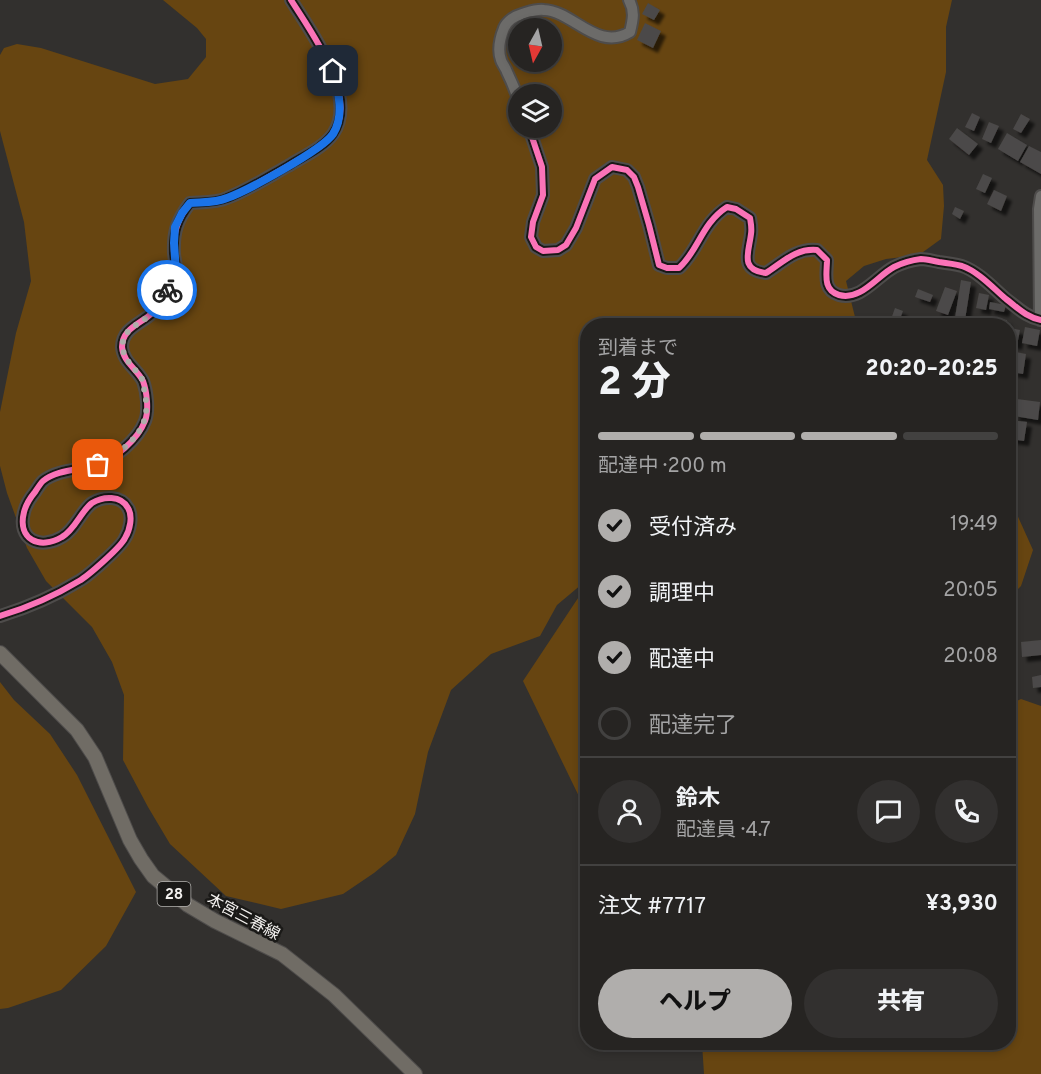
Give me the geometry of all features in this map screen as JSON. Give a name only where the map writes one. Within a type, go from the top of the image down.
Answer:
[{"type":"main road","name":"本宮三春線","points":[[0,653],[76,730],[95,757],[130,840],[153,876],[188,905],[214,921],[282,954],[334,995],[415,1074]]},
{"type":"street","points":[[0,616],[51,596],[80,581],[125,539],[131,522],[130,510],[118,499],[111,498],[92,504],[64,536],[44,543],[31,540],[25,534],[22,526],[23,519],[30,498],[43,481],[60,473],[98,465],[116,455],[130,444],[145,421],[148,406],[142,381],[126,360],[122,348],[128,331],[153,313],[176,272],[175,227],[182,213],[190,203],[225,199],[272,175],[321,145],[333,134],[339,117],[340,99],[333,71],[291,0]]},
{"type":"street","points":[[512,84],[500,59],[500,40],[506,24],[517,16],[534,10],[546,9],[588,31],[601,36],[613,37],[630,32],[634,12],[629,0]]},
{"type":"street","points":[[532,138],[542,167],[543,195],[533,222],[531,237],[536,247],[543,251],[558,250],[566,245],[576,228],[595,179],[612,167],[627,170],[634,177],[659,265],[667,268],[679,268],[688,260],[706,226],[727,207],[736,209],[750,218],[752,230],[750,245],[747,249],[747,261],[753,269],[761,272],[766,273],[799,251],[817,250],[828,260],[827,285],[831,292],[841,296],[852,296],[893,267],[922,259],[970,270],[1021,312],[1030,318],[1041,320],[1039,209],[1041,196]]},
{"type":"shaded area","points":[[163,0],[952,0],[946,27],[946,72],[927,160],[943,185],[941,239],[919,255],[886,259],[864,266],[846,281],[855,318],[580,318],[580,586],[557,605],[540,636],[491,654],[451,690],[428,752],[415,814],[396,855],[343,894],[281,909],[226,896],[170,844],[123,760],[124,695],[112,662],[92,627],[46,581],[27,548],[0,466],[0,412],[16,333],[31,281],[24,222],[0,131],[0,55],[4,48],[17,44],[41,48],[155,84],[188,79],[206,57],[206,39],[197,28]]},
{"type":"shaded area","points":[[1016,512],[1033,550],[1021,586],[1016,591]]},
{"type":"shaded area","points":[[580,595],[580,799],[523,681]]},
{"type":"shaded area","points":[[0,682],[14,700],[50,734],[77,775],[136,892],[106,946],[61,990],[0,1009]]},
{"type":"shaded area","points":[[1021,699],[1041,706],[1041,1074],[704,1074],[702,1050],[1016,1050],[1016,701]]},
{"type":"building","points":[[648,3],[660,10],[654,20],[642,14]]},
{"type":"building","points":[[645,23],[661,31],[653,48],[637,40]]},
{"type":"building","points":[[972,113],[980,117],[974,131],[965,127]]},
{"type":"building","points":[[1021,114],[1030,119],[1021,133],[1013,129]]},
{"type":"building","points":[[989,122],[999,126],[991,143],[982,139]]},
{"type":"building","points":[[957,128],[978,144],[969,155],[949,139]]},
{"type":"building","points":[[1007,133],[1027,145],[1018,161],[998,149]]},
{"type":"building","points":[[1029,146],[1041,152],[1041,174],[1020,162]]},
{"type":"building","points":[[983,174],[992,178],[985,193],[976,189]]},
{"type":"building","points":[[994,190],[1007,196],[1001,211],[987,204]]},
{"type":"building","points":[[955,207],[964,211],[960,219],[952,214]]},
{"type":"building","points":[[961,280],[971,282],[965,318],[955,318]]},
{"type":"building","points":[[945,287],[957,291],[948,315],[936,311]]},
{"type":"building","points":[[918,289],[933,295],[930,302],[915,297]]},
{"type":"building","points":[[979,293],[989,295],[986,310],[976,308]]},
{"type":"building","points":[[990,302],[1006,305],[1004,312],[989,309]]},
{"type":"building","points":[[895,308],[903,311],[900,318],[891,318]]},
{"type":"building","points":[[1025,327],[1040,330],[1037,346],[1022,343]]},
{"type":"building","points":[[1016,329],[1020,330],[1016,345]]},
{"type":"building","points":[[1016,352],[1026,354],[1023,374],[1016,373]]},
{"type":"building","points":[[1017,399],[1040,402],[1038,420],[1016,416]]},
{"type":"building","points":[[1016,421],[1027,422],[1024,441],[1016,440]]},
{"type":"building","points":[[1041,640],[1041,655],[1022,657],[1021,642]]},
{"type":"building","points":[[1041,675],[1041,687],[1033,688],[1032,677]]},
{"type":"cycle path","points":[[0,616],[41,601],[79,581],[111,554],[127,535],[130,511],[121,501],[112,498],[92,503],[67,534],[46,543],[32,540],[27,536],[24,530],[24,512],[28,501],[43,481],[61,472],[95,465],[110,459],[124,448],[142,428],[147,412],[146,390],[143,381],[125,357],[123,341],[128,331],[153,312],[173,279],[176,269],[175,232],[190,203],[214,202],[234,195],[312,152],[333,134],[339,119],[340,102],[336,83],[320,46],[291,0]]},
{"type":"cycle path","points":[[532,138],[542,167],[543,195],[533,222],[531,237],[536,247],[543,251],[558,250],[566,245],[576,228],[595,179],[612,167],[627,170],[634,177],[659,265],[667,268],[679,268],[686,261],[711,221],[727,207],[736,209],[750,218],[748,259],[752,268],[758,271],[766,273],[796,253],[817,250],[827,260],[827,281],[830,289],[834,293],[847,296],[862,291],[897,266],[914,260],[959,265],[980,276],[1022,312],[1041,320]]},
{"type":"way so far","points":[[98,465],[130,444],[145,421],[148,406],[142,381],[126,360],[122,348],[128,331],[153,313],[167,290]]},
{"type":"route","points":[[167,290],[176,272],[175,227],[190,203],[225,199],[272,175],[321,145],[333,134],[339,117],[340,99],[333,71]]}]
